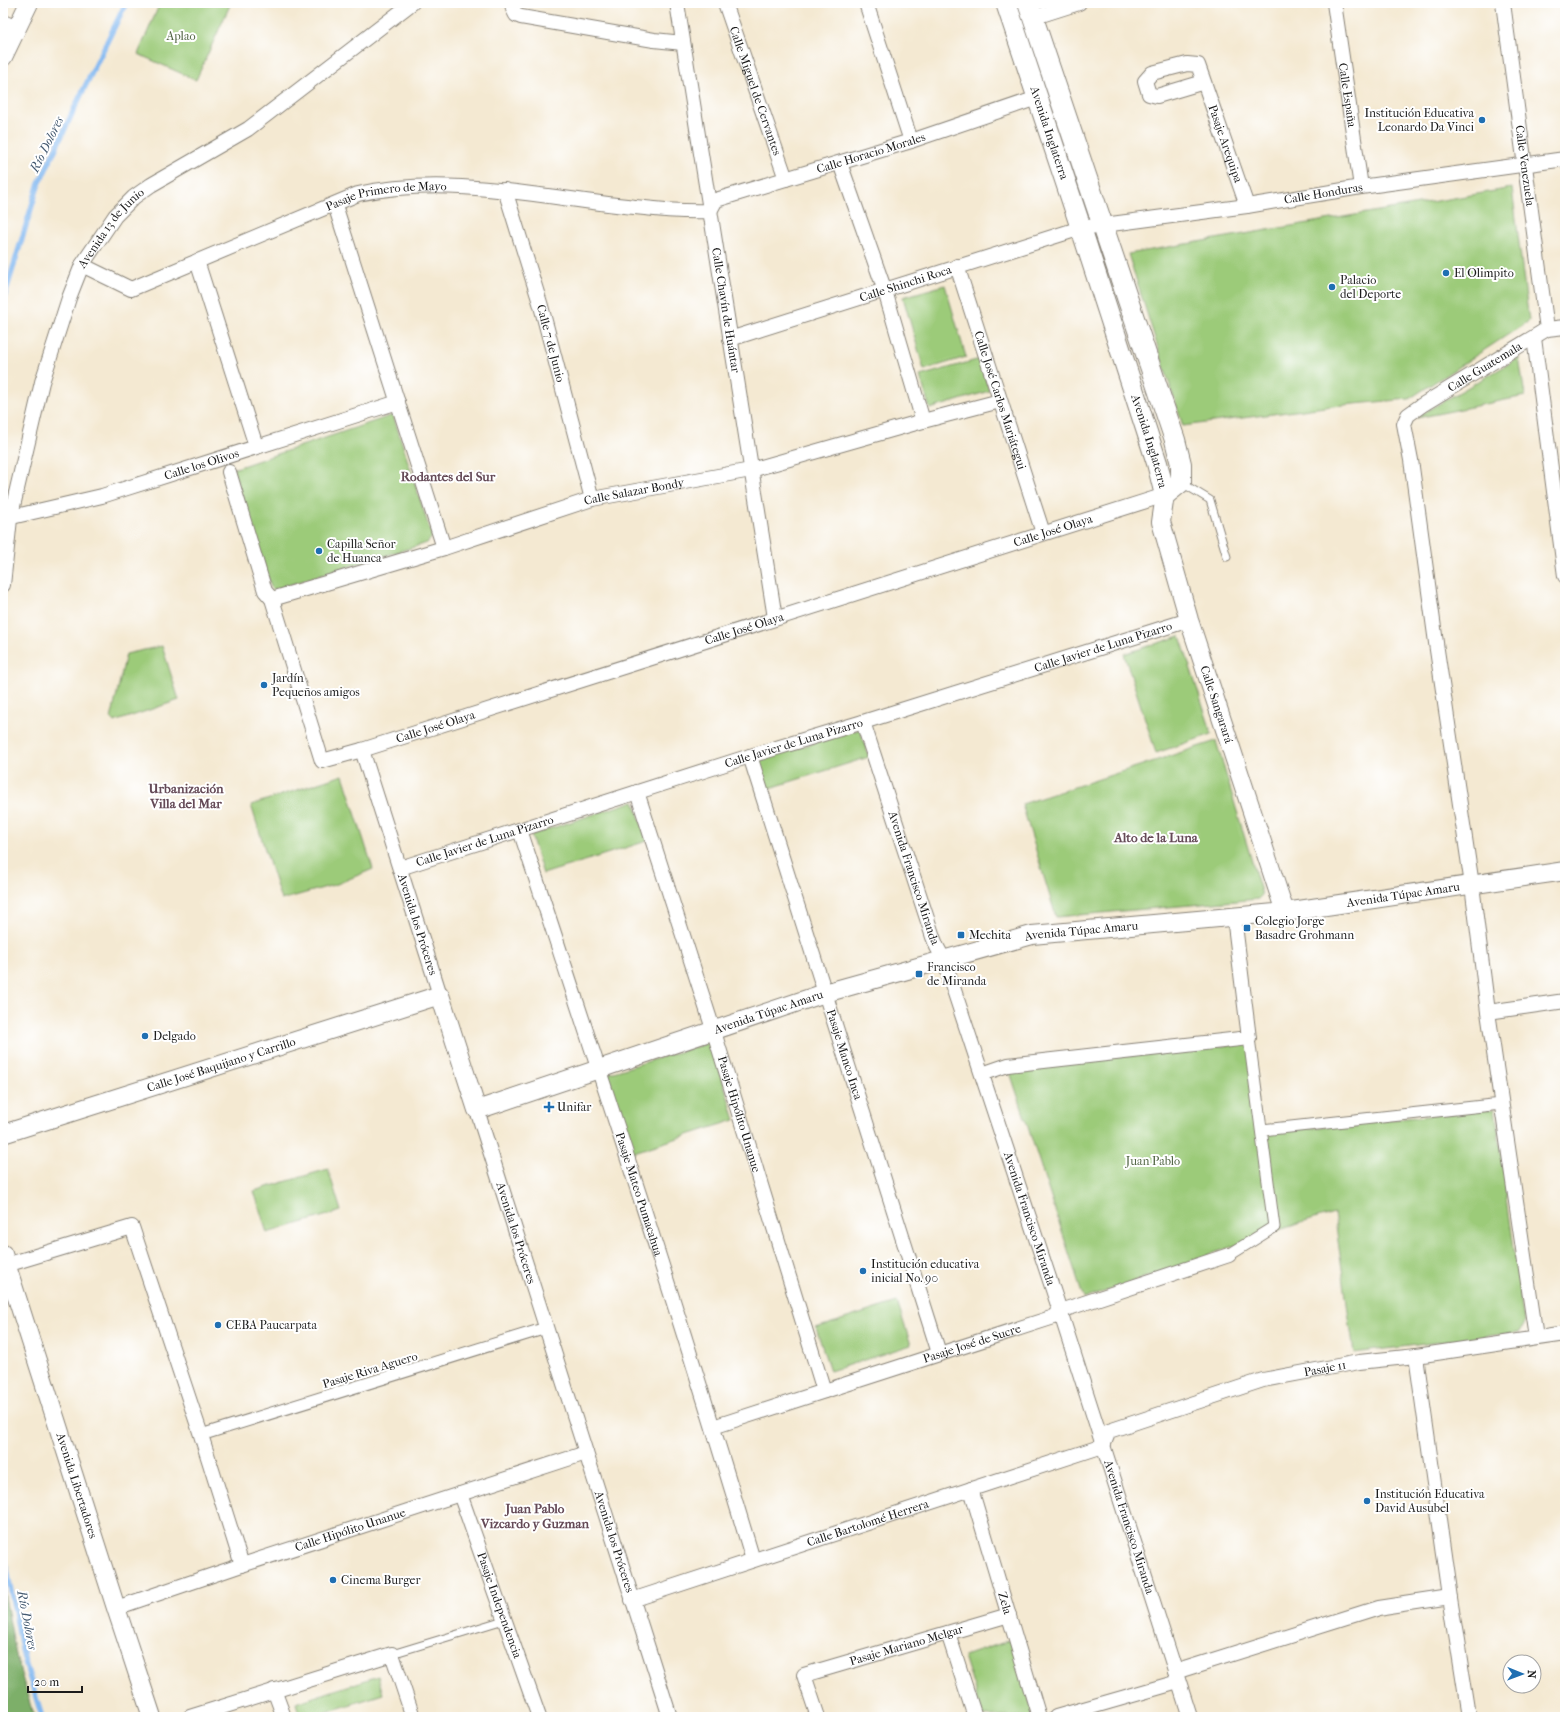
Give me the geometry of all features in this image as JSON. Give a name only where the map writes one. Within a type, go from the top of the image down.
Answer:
[{"type":"main road","name":"Avenida Inglaterra","points":[[1006,3],[1082,228],[1157,463],[1165,495],[1180,482],[1181,464],[1175,440],[1030,11]]},
{"type":"street","points":[[3,57],[10,25],[29,3]]},
{"type":"street","name":"Avenida 13 de Junio","points":[[3,585],[6,519],[42,382],[69,298],[82,265],[115,216],[134,197],[151,185],[248,129],[412,3]]},
{"type":"street","points":[[512,3],[516,15],[521,17],[647,39],[683,42]]},
{"type":"street","name":"Calle Chavín de Huántar","points":[[676,3],[775,618]]},
{"type":"street","name":"Calle Miguel de Cervantes","points":[[725,3],[786,179]]},
{"type":"street","points":[[866,3],[911,141]]},
{"type":"street","points":[[1030,11],[1079,3]]},
{"type":"street","name":"Calle España","points":[[1334,3],[1361,187]]},
{"type":"street","name":"Calle Venezuela","points":[[1503,3],[1548,329]]},
{"type":"street","name":"Pasaje Arequipa","points":[[1204,82],[1247,206]]},
{"type":"street","name":"Calle Horacio Morales","points":[[710,211],[716,200],[911,141],[1037,98]]},
{"type":"street","name":"Calle Honduras","points":[[1082,228],[1247,206],[1361,187],[1565,159]]},
{"type":"street","points":[[840,163],[886,291],[923,421]]},
{"type":"street","name":"Pasaje Primero de Mayo","points":[[82,265],[131,289],[335,205],[358,194],[381,189],[415,187],[506,190],[669,211],[710,211]]},
{"type":"street","name":"Calle 7 de Junio","points":[[506,190],[541,306],[592,499]]},
{"type":"street","points":[[335,205],[444,548]]},
{"type":"street","name":"Calle Shinchi Roca","points":[[730,339],[886,291],[957,266],[1082,228]]},
{"type":"street","points":[[197,261],[256,446]]},
{"type":"street","name":"Calle José Carlos Mariátegui","points":[[957,266],[1043,533]]},
{"type":"street","name":"Calle Guatemala","points":[[1472,885],[1437,650],[1411,460],[1404,424],[1408,415],[1422,405],[1548,329],[1565,327]]},
{"type":"street","points":[[1534,338],[1565,576]]},
{"type":"street","name":"Calle Salazar Bondy","points":[[272,599],[444,548],[592,499],[752,470],[923,421],[1000,401]]},
{"type":"street","name":"Calle los Olivos","points":[[6,519],[102,496],[398,402]]},
{"type":"street","points":[[229,472],[265,591],[272,599]]},
{"type":"street","name":"Calle José Olaya","points":[[272,599],[322,761],[362,750],[1165,495]]},
{"type":"street","name":"Calle Sangarará","points":[[1165,495],[1162,522],[1189,620],[1285,912]]},
{"type":"street","name":"Calle Javier de Luna Pizarro","points":[[400,868],[750,756],[864,722],[1189,620]]},
{"type":"street","name":"Avenida Francisco Miranda","points":[[864,722],[935,942],[944,960],[1060,1311],[1190,1717]]},
{"type":"street","name":"Avenida los Próceres","points":[[362,750],[670,1717]]},
{"type":"street","name":"Pasaje Manco Inca","points":[[750,756],[939,1353]]},
{"type":"street","name":"Pasaje Hipólito Unanue","points":[[637,792],[714,1032],[824,1391]]},
{"type":"street","name":"Pasaje Mateo Pumacahua","points":[[520,830],[599,1069],[753,1560]]},
{"type":"street","name":"Avenida Túpac Amaru","points":[[477,1110],[825,994],[1032,935],[1285,912],[1565,871]]},
{"type":"street","points":[[1472,885],[1501,1104],[1536,1337]]},
{"type":"street","points":[[1229,1254],[1274,1227],[1234,917]]},
{"type":"street","name":"Calle José Baquijano y Carrillo","points":[[3,1134],[440,995]]},
{"type":"street","points":[[1488,1012],[1565,1002]]},
{"type":"street","points":[[982,1074],[1008,1065],[1249,1038]]},
{"type":"street","points":[[1262,1130],[1501,1104]]},
{"type":"street","points":[[5,1259],[132,1227],[242,1565]]},
{"type":"street","name":"Pasaje José de Sucre","points":[[712,1427],[1054,1316],[1060,1311],[1229,1254]]},
{"type":"street","name":"Avenida Libertadores","points":[[5,1259],[152,1717]]},
{"type":"street","name":"Pasaje Riva Aguero","points":[[201,1436],[546,1328]]},
{"type":"street","name":"Pasaje 11","points":[[1103,1446],[1109,1431],[1263,1380],[1359,1362],[1416,1356],[1536,1337],[1565,1334]]},
{"type":"street","points":[[1416,1356],[1450,1598],[1469,1717]]},
{"type":"street","name":"Calle Bartolomé Herrera","points":[[632,1600],[1103,1446]]},
{"type":"street","name":"Calle Hipólito Unanue","points":[[116,1608],[242,1565],[586,1454]]},
{"type":"street","name":"Zela","points":[[971,1489],[1039,1717]]},
{"type":"street","name":"Pasaje Independencia","points":[[460,1494],[539,1717]]},
{"type":"street","points":[[1056,1717],[1378,1608],[1450,1598]]},
{"type":"street","name":"Pasaje Mariano Melgar","points":[[818,1717],[804,1675],[1008,1615]]},
{"type":"street","points":[[948,1633],[975,1717]]},
{"type":"street","points":[[190,1717],[392,1654],[413,1717]]},
{"type":"street","points":[[274,1690],[284,1717]]},
{"type":"lane","points":[[1180,482],[1210,500],[1227,557]]},
{"type":"lane","points":[[392,1654],[504,1620]]},
{"type":"green space","name":"Aplao","points":[[160,3],[231,3],[196,80],[138,54]]},
{"type":"green space","name":"Palacio del Deporte","points":[[1512,188],[1529,321],[1409,399],[1332,406],[1183,426],[1128,254]]},
{"type":"green space","points":[[945,285],[966,357],[924,370],[903,297]]},
{"type":"green space","points":[[1519,358],[1525,396],[1417,418],[1430,409]]},
{"type":"green space","points":[[980,359],[989,391],[930,409],[920,376]]},
{"type":"green space","points":[[393,415],[432,537],[427,543],[272,590],[233,469]]},
{"type":"green space","points":[[1565,480],[1565,525],[1557,482]]},
{"type":"green space","points":[[1180,636],[1212,734],[1156,753],[1124,654]]},
{"type":"green space","points":[[162,646],[179,700],[114,722],[111,719],[126,654]]},
{"type":"green space","points":[[860,729],[869,757],[767,789],[758,760]]},
{"type":"green space","points":[[1216,741],[1262,895],[1258,899],[1056,917],[1022,804]]},
{"type":"green space","points":[[343,775],[373,869],[337,884],[281,900],[251,805]]},
{"type":"green space","points":[[634,801],[647,841],[543,874],[531,835]]},
{"type":"green space","points":[[711,1042],[735,1120],[631,1153],[607,1074]]},
{"type":"green space","name":"Juan Pablo","points":[[1250,1043],[1261,1133],[1495,1109],[1524,1323],[1519,1332],[1354,1353],[1334,1213],[1282,1229],[1084,1299],[1009,1069]]},
{"type":"green space","points":[[328,1169],[341,1211],[267,1233],[254,1191]]},
{"type":"green space","points":[[897,1302],[911,1345],[830,1371],[816,1328]]},
{"type":"green space","points":[[3,1586],[17,1660],[34,1717],[3,1717]]},
{"type":"green space","points":[[1011,1640],[1034,1715],[1029,1717],[983,1717],[964,1656]]},
{"type":"green space","points":[[378,1676],[383,1694],[311,1717],[300,1717],[296,1703]]},
{"type":"waterway","name":"Río Dolores","points":[[3,301],[38,186],[126,3]]},
{"type":"waterway","name":"Río Dolores","points":[[3,1549],[24,1659],[42,1717]]},
{"type":"place","name":"Institución Educativa Leonardo Da Vinci","points":[[1482,120]]},
{"type":"place","name":"El Olimpito","points":[[1446,273]]},
{"type":"place","name":"Palacio del Deporte","points":[[1332,287]]},
{"type":"place","name":"Capilla Señor de Huanca","points":[[319,551]]},
{"type":"place","name":"Jardín Pequeños amigos","points":[[264,685]]},
{"type":"place","name":"Colegio Jorge Basadre Grohmann","points":[[1247,928]]},
{"type":"place","name":"Mechita","points":[[961,935]]},
{"type":"place","name":"Francisco de Miranda","points":[[919,974]]},
{"type":"place","name":"Delgado","points":[[145,1036]]},
{"type":"place","name":"Unifar","points":[[549,1107]]},
{"type":"place","name":"Institución educativa inicial No. 90","points":[[863,1271]]},
{"type":"place","name":"CEBA Paucarpata","points":[[218,1325]]},
{"type":"place","name":"Institución Educativa David Ausubel","points":[[1367,1501]]},
{"type":"place","name":"Cinema Burger","points":[[333,1580]]},
{"type":"district","name":"Rodantes del Sur","points":[[448,476]]},
{"type":"district","name":"Urbanización Villa del Mar","points":[[186,796]]},
{"type":"district","name":"Alto de la Luna","points":[[1156,837]]},
{"type":"district","name":"Juan Pablo Vizcardo y Guzman","points":[[535,1516]]}]
